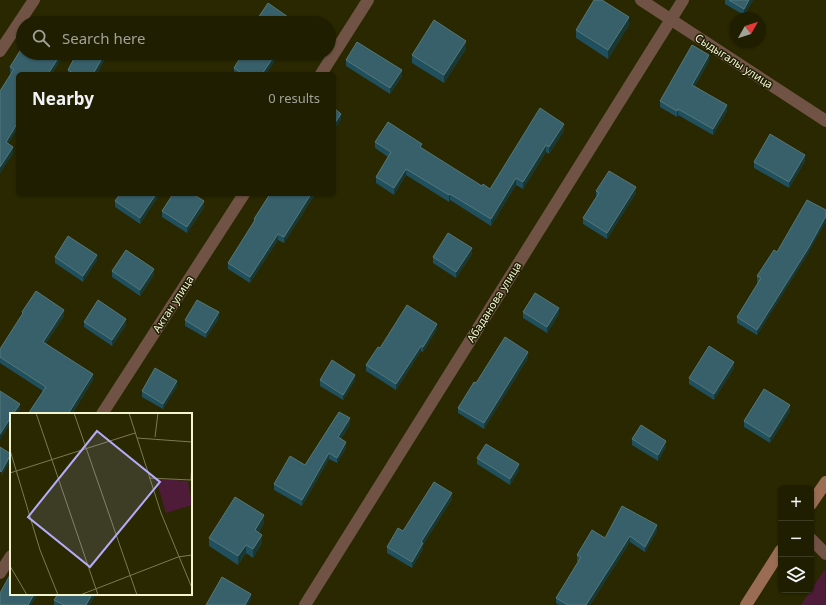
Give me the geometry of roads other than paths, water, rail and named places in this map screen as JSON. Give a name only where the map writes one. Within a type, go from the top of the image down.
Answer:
[{"type":"main road","points":[[814,500],[826,482]]},
{"type":"main road","points":[[746,605],[778,555]]},
{"type":"street","points":[[23,16],[34,0]]},
{"type":"street","points":[[336,50],[368,0]]},
{"type":"street","name":"Сыдыгалы улица","points":[[641,0],[826,122]]},
{"type":"street","name":"Абаданова улица","points":[[305,605],[683,0]]},
{"type":"street","points":[[0,51],[16,27]]},
{"type":"street","points":[[322,72],[330,60]]},
{"type":"street","name":"Актан улица","points":[[103,413],[243,196]]},
{"type":"street","points":[[814,542],[826,554]]},
{"type":"street","points":[[0,573],[10,558]]}]
